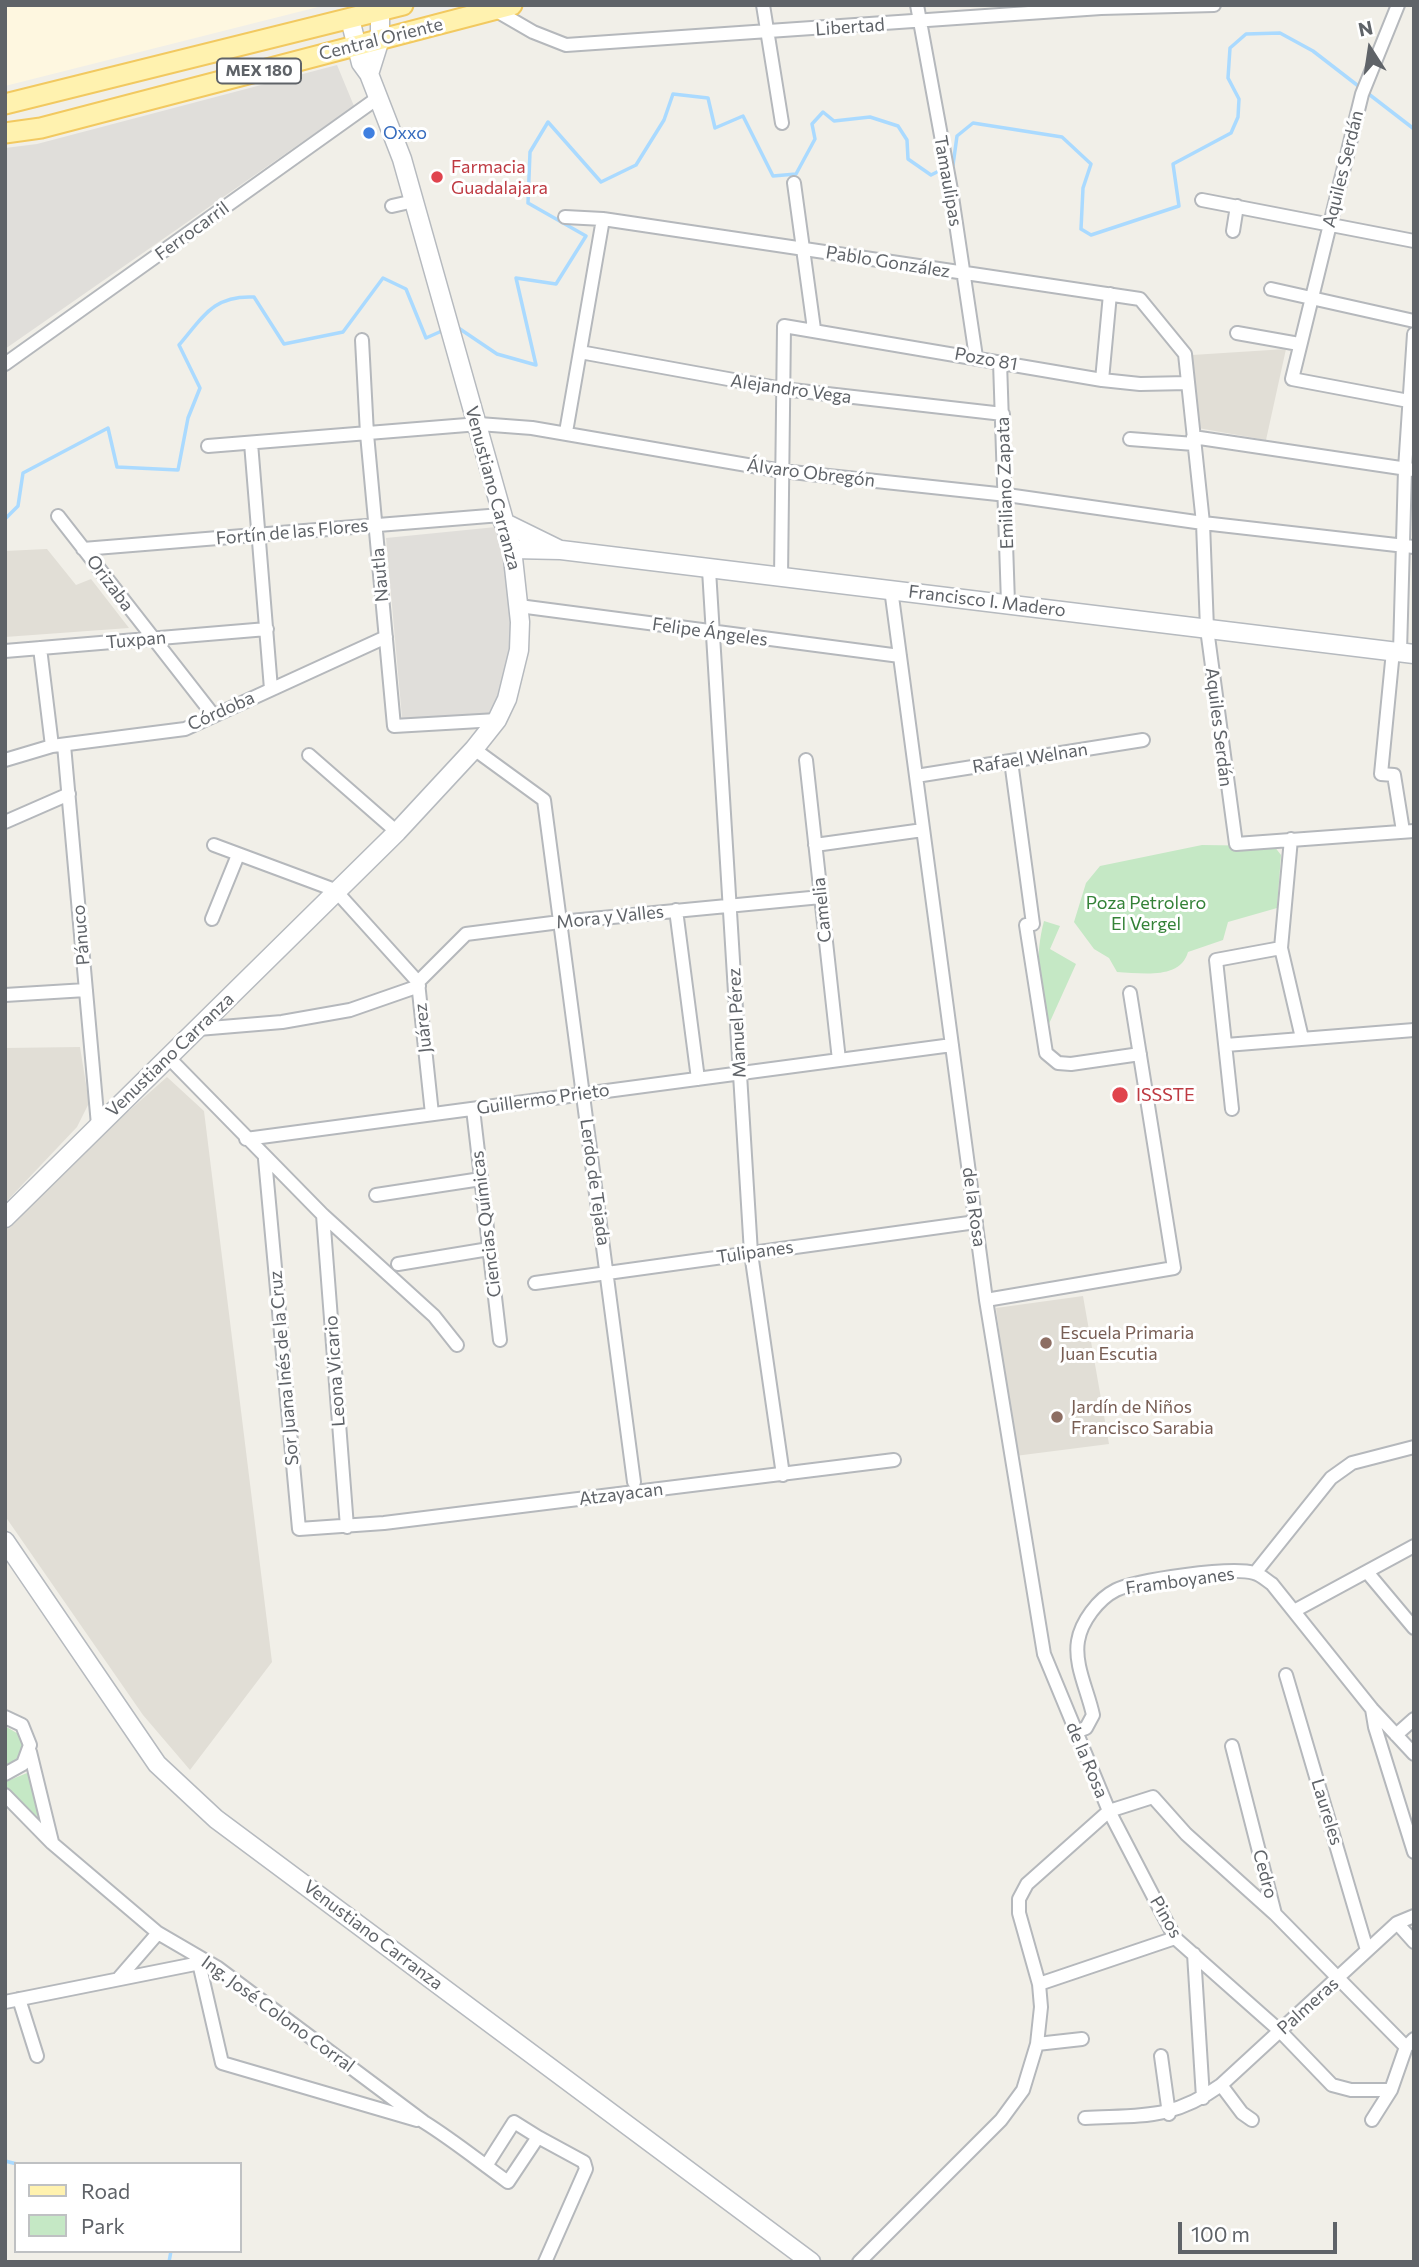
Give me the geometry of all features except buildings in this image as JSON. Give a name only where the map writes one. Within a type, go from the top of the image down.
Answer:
[{"type":"main road","name":"Central Oriente","points":[[5,104],[403,5]]},
{"type":"main road","name":"Central Oriente","points":[[5,132],[41,128],[503,8]]},
{"type":"main road","points":[[369,75],[380,39],[380,11]]},
{"type":"main road","name":"Venustiano Carranza","points":[[5,1218],[169,1058],[335,890],[397,832],[474,749],[497,720],[507,699],[517,661],[519,606],[512,549],[479,424],[460,371],[402,159],[379,97],[355,46],[350,19]]},
{"type":"main road","name":"Francisco I. Madero","points":[[502,518],[561,550]]},
{"type":"main road","name":"Francisco I. Madero","points":[[512,549],[561,550],[1402,652]]},
{"type":"main road","name":"Venustiano Carranza","points":[[5,1541],[158,1764],[180,1788],[216,1819],[811,2262]]},
{"type":"street","points":[[764,5],[782,123]]},
{"type":"street","name":"Tamaulipas","points":[[917,5],[951,190],[976,357]]},
{"type":"street","name":"Libertad","points":[[503,8],[533,32],[566,45],[919,23],[1101,7],[1214,5]]},
{"type":"street","name":"Aquiles Serdán","points":[[1398,5],[1362,94],[1292,379],[1411,402]]},
{"type":"street","name":"Ferrocarril","points":[[5,364],[379,97]]},
{"type":"street","points":[[794,183],[814,329]]},
{"type":"street","points":[[1202,200],[1414,241]]},
{"type":"street","points":[[393,206],[414,201]]},
{"type":"street","points":[[1233,231],[1237,206]]},
{"type":"street","name":"Pablo González","points":[[565,217],[603,219],[963,275],[1140,299],[1185,354]]},
{"type":"street","points":[[566,432],[603,219]]},
{"type":"street","points":[[1271,289],[1414,321]]},
{"type":"street","points":[[1102,380],[1110,294]]},
{"type":"street","name":"Pozo 81","points":[[783,389],[784,326],[1102,380],[1140,384],[1188,383]]},
{"type":"street","points":[[1237,333],[1299,344]]},
{"type":"street","points":[[1302,1038],[1281,948],[1291,839],[1409,831],[1394,775],[1381,774],[1402,652],[1414,334]]},
{"type":"street","name":"Nautla","points":[[362,340],[367,433],[394,726],[497,720]]},
{"type":"street","name":"Alejandro Vega","points":[[580,352],[783,389],[1003,414]]},
{"type":"street","name":"Aquiles Serdán","points":[[1185,354],[1203,523],[1207,629],[1236,844],[1291,839]]},
{"type":"street","name":"Emiliano Zapata","points":[[1000,362],[1007,495],[1008,603]]},
{"type":"street","points":[[781,578],[783,389]]},
{"type":"street","name":"Álvaro Obregón","points":[[208,446],[479,424],[566,432],[782,471],[1007,495],[1203,523],[1408,547]]},
{"type":"street","points":[[1130,439],[1193,440],[1409,470]]},
{"type":"street","points":[[251,443],[271,689]]},
{"type":"street","name":"Orizaba","points":[[58,516],[214,716]]},
{"type":"street","name":"Fortín de las Flores","points":[[83,549],[375,525],[502,518]]},
{"type":"street","name":"Manuel Pérez","points":[[709,570],[751,1253],[783,1475]]},
{"type":"street","name":"de la Rosa","points":[[891,589],[986,1300],[1038,1631],[1075,1732],[1109,1811]]},
{"type":"street","name":"Felipe Ángeles","points":[[519,606],[713,634],[900,656]]},
{"type":"street","name":"Tuxpan","points":[[5,651],[267,629]]},
{"type":"street","name":"Córdoba","points":[[5,760],[58,745],[185,729],[386,637]]},
{"type":"street","name":"Pánuco","points":[[40,648],[69,794],[99,1125]]},
{"type":"street","name":"Rafael Welnan","points":[[916,776],[1143,740]]},
{"type":"street","name":"Lerdo de Tejada","points":[[474,749],[544,800],[634,1482]]},
{"type":"street","points":[[309,755],[397,832]]},
{"type":"street","name":"Camelia","points":[[806,760],[839,1060]]},
{"type":"street","points":[[1010,761],[1046,1053],[1058,1063],[1071,1064],[1140,1055]]},
{"type":"street","points":[[5,822],[69,794]]},
{"type":"street","points":[[815,845],[923,830]]},
{"type":"street","points":[[214,845],[335,890]]},
{"type":"street","points":[[212,919],[238,855]]},
{"type":"street","name":"Juárez","points":[[335,890],[418,984],[432,1114]]},
{"type":"street","name":"Mora y Valles","points":[[418,984],[466,934],[560,922],[821,897]]},
{"type":"street","points":[[676,910],[698,1079]]},
{"type":"street","points":[[1232,1109],[1216,960],[1281,948]]},
{"type":"street","points":[[198,1029],[282,1022],[350,1010],[418,984]]},
{"type":"street","points":[[5,995],[86,990]]},
{"type":"street","points":[[986,1300],[1174,1268],[1130,993]]},
{"type":"street","points":[[1226,1045],[1414,1030]]},
{"type":"street","name":"Guillermo Prieto","points":[[246,1139],[952,1045]]},
{"type":"street","points":[[169,1058],[265,1159],[434,1316],[457,1345]]},
{"type":"street","name":"Ciencias Químicas","points":[[473,1109],[500,1340]]},
{"type":"street","name":"Sor Juana Inés de la Cruz","points":[[265,1159],[299,1529],[347,1527]]},
{"type":"street","points":[[376,1195],[481,1179]]},
{"type":"street","name":"Leona Vicario","points":[[323,1215],[347,1527]]},
{"type":"street","name":"Tulipanes","points":[[535,1283],[975,1222]]},
{"type":"street","points":[[398,1264],[489,1250]]},
{"type":"street","points":[[1255,1573],[1331,1478],[1352,1462],[1414,1447]]},
{"type":"street","name":"Atzayacan","points":[[347,1527],[894,1460]]},
{"type":"street","points":[[1294,1611],[1414,1546]]},
{"type":"street","name":"Framboyanes","points":[[1075,1732],[1086,1728],[1093,1715],[1078,1658],[1078,1641],[1084,1623],[1100,1602],[1116,1590],[1145,1582],[1233,1570],[1255,1573],[1272,1584],[1373,1709],[1414,1754]]},
{"type":"street","points":[[1367,1572],[1414,1628]]},
{"type":"street","name":"Laureles","points":[[1286,1675],[1367,1950]]},
{"type":"street","points":[[1373,1709],[1374,1727],[1414,1852]]},
{"type":"street","points":[[5,1717],[16,1721],[26,1731],[52,1843]]},
{"type":"street","points":[[1396,1735],[1414,1719]]},
{"type":"street","name":"Cedro","points":[[1232,1746],[1276,1914],[1337,1980],[1410,2043]]},
{"type":"street","points":[[5,1774],[18,1769],[30,1752]]},
{"type":"street","name":"Ing. José Colono Corral","points":[[5,1795],[52,1843],[158,1933],[204,1962],[508,2182],[538,2137]]},
{"type":"street","points":[[859,2262],[1000,2120],[1023,2090],[1037,2044],[1041,2007],[1039,1984],[1019,1913],[1019,1899],[1027,1884],[1109,1811],[1153,1797],[1186,1834],[1276,1914]]},
{"type":"street","name":"Pinos","points":[[1109,1811],[1175,1938],[1280,2031],[1332,2085],[1351,2090],[1391,2090]]},
{"type":"street","name":"Palmeras","points":[[1169,2114],[1203,2098],[1221,2085],[1397,1923],[1414,1916]]},
{"type":"street","points":[[1397,1923],[1414,1942]]},
{"type":"street","points":[[119,1978],[158,1933]]},
{"type":"street","points":[[1039,1984],[1175,1938]]},
{"type":"street","points":[[1194,1954],[1203,2098]]},
{"type":"street","points":[[5,2002],[204,1962],[222,2063],[424,2122]]},
{"type":"street","points":[[19,1999],[37,2056]]},
{"type":"street","points":[[1037,2044],[1082,2039]]},
{"type":"street","points":[[1372,2120],[1391,2090],[1398,2067],[1410,2043]]},
{"type":"street","points":[[1085,2118],[1169,2114],[1161,2056]]},
{"type":"street","points":[[1398,2067],[1414,2067]]},
{"type":"street","points":[[1221,2085],[1242,2113],[1252,2120]]},
{"type":"street","points":[[486,2166],[514,2122],[584,2162],[586,2169],[545,2262]]},
{"type":"shaded area","points":[[5,5],[326,5],[5,86]]},
{"type":"shaded area","points":[[337,65],[354,106],[5,349],[5,148],[37,144]]},
{"type":"shaded area","points":[[1286,349],[1266,440],[1198,428],[1192,355]]},
{"type":"shaded area","points":[[496,527],[510,585],[512,630],[510,664],[495,702],[483,724],[403,729],[386,538]]},
{"type":"shaded area","points":[[47,549],[76,585],[91,579],[129,628],[5,637],[5,551]]},
{"type":"shaded area","points":[[80,1047],[89,1103],[77,1127],[5,1203],[5,1048]]},
{"type":"shaded area","points":[[167,1077],[204,1111],[272,1662],[190,1770],[143,1715],[5,1516],[5,1221]]},
{"type":"shaded area","points":[[1083,1296],[1109,1444],[1015,1456],[996,1308]]},
{"type":"green space","name":"Poza Petrolero El Vergel","points":[[1202,845],[1274,846],[1281,855],[1277,908],[1228,922],[1223,940],[1188,952],[1184,961],[1169,971],[1117,972],[1109,958],[1094,949],[1074,922],[1086,883],[1100,866]]},
{"type":"green space","points":[[1044,921],[1060,926],[1050,949],[1076,964],[1048,1026],[1041,1001],[1038,974]]},
{"type":"green space","points":[[5,1726],[20,1735],[24,1748],[19,1761],[5,1770]]},
{"type":"green space","points":[[27,1773],[40,1819],[5,1788],[5,1782]]},
{"type":"waterway","points":[[950,166],[953,165],[957,136],[973,123],[1062,137],[1091,164],[1083,188],[1081,229],[1091,235],[1179,206],[1173,164],[1231,133],[1238,117],[1239,99],[1228,78],[1230,48],[1246,34],[1280,33],[1313,51],[1414,129]]},
{"type":"waterway","points":[[457,327],[497,354],[536,365],[516,278],[556,284],[586,236],[528,203],[530,152],[548,122],[601,182],[636,165],[664,120],[673,94],[708,98],[715,128],[743,116],[773,176],[796,174],[815,139],[812,124],[823,112],[834,121],[870,117],[898,126],[907,140],[908,159],[931,175],[943,169]]},
{"type":"waterway","points":[[5,519],[18,506],[23,473],[108,428],[117,467],[178,470],[188,418],[200,388],[179,345],[202,317],[228,300],[254,297],[284,344],[343,332],[383,278],[406,289],[426,338],[444,330]]},
{"type":"waterway","points":[[5,2161],[14,2163]]},
{"type":"waterway","points":[[169,2262],[171,2253]]},
{"type":"place","name":"Oxxo","points":[[369,133]]},
{"type":"place","name":"Farmacia Guadalajara","points":[[437,177]]},
{"type":"place","name":"ISSSTE","points":[[1120,1095]]},
{"type":"place","name":"Escuela Primaria Juan Escutia","points":[[1046,1343]]},
{"type":"place","name":"Jardín de Niños Francisco Sarabia","points":[[1057,1417]]}]
